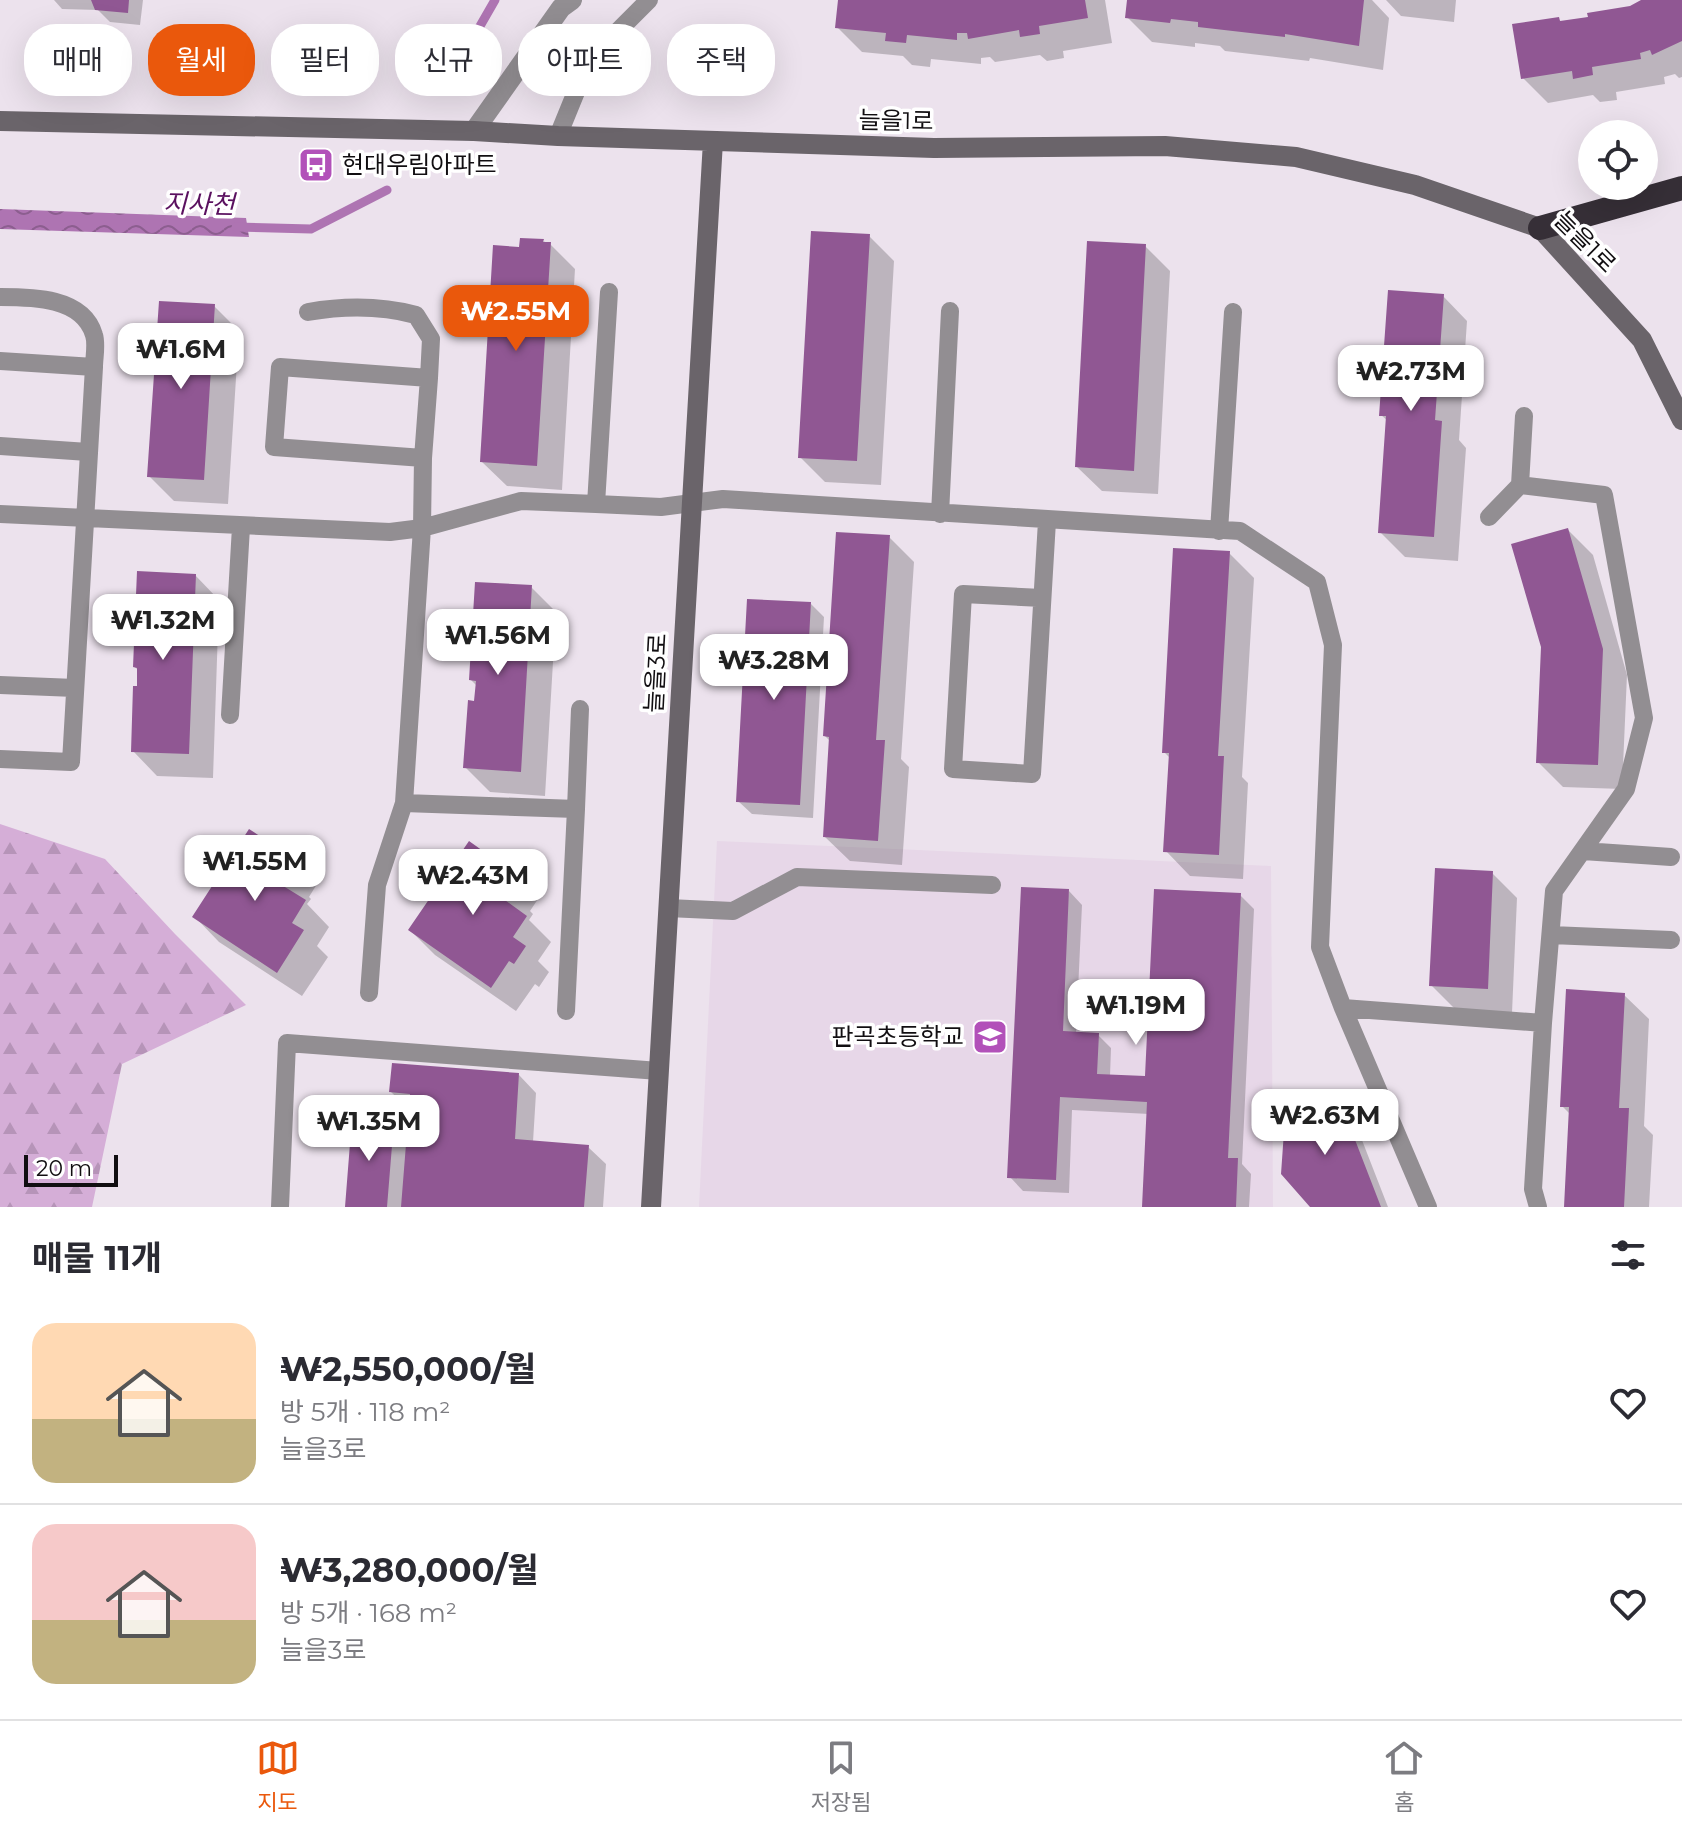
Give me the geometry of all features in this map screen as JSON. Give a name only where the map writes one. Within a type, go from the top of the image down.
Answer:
[{"type":"highway","points":[[1540,228],[1682,188]]},
{"type":"street","points":[[474,131],[561,8],[572,0]]},
{"type":"street","name":"늘을1로","points":[[0,121],[474,131],[934,148],[1165,146],[1296,157],[1415,185],[1540,228],[1642,340],[1682,420]]},
{"type":"street","name":"늘을3로","points":[[651,1207],[713,141]]},
{"type":"lane","points":[[558,136],[589,60],[649,0]]},
{"type":"lane","points":[[596,504],[609,292]]},
{"type":"lane","points":[[0,297],[63,303],[81,315],[94,335],[71,762],[0,759]]},
{"type":"lane","points":[[308,312],[328,308],[395,310],[416,315],[431,339],[404,803],[377,885],[369,993]]},
{"type":"lane","points":[[940,514],[950,311]]},
{"type":"lane","points":[[1219,531],[1233,312]]},
{"type":"lane","points":[[0,361],[94,367]]},
{"type":"lane","points":[[423,458],[274,447],[280,367],[429,378]]},
{"type":"lane","points":[[1489,517],[1520,485],[1524,416]]},
{"type":"lane","points":[[0,446],[88,452]]},
{"type":"lane","points":[[1520,485],[1604,495],[1644,718],[1626,789],[1554,891],[1533,1189],[1538,1207]]},
{"type":"lane","points":[[0,514],[390,532],[422,528],[521,501],[661,507],[723,499],[1240,531],[1317,582],[1333,645],[1320,947],[1428,1207]]},
{"type":"lane","points":[[1042,598],[963,594],[953,769],[1032,774],[1047,521]]},
{"type":"lane","points":[[230,715],[241,527]]},
{"type":"lane","points":[[0,685],[75,688]]},
{"type":"lane","points":[[566,1011],[580,709]]},
{"type":"lane","points":[[404,803],[576,809]]},
{"type":"lane","points":[[1583,851],[1671,857]]},
{"type":"lane","points":[[668,908],[733,911],[797,877],[992,885]]},
{"type":"lane","points":[[1551,935],[1671,940]]},
{"type":"lane","points":[[1343,1008],[1543,1023]]},
{"type":"lane","points":[[280,1207],[287,1043],[659,1071]]},
{"type":"shaded area","name":"판곡초등학교","points":[[717,841],[1271,866],[1273,1207],[699,1207]]},
{"type":"green space","points":[[0,824],[105,859],[246,1005],[122,1064],[92,1207],[0,1207]]},
{"type":"water","name":"지사천","points":[[0,209],[246,218],[249,237],[0,229]]},
{"type":"building","points":[[91,0],[129,0],[128,13],[95,10]]},
{"type":"building","points":[[838,0],[1085,0],[1088,18],[1039,26],[1040,34],[1020,37],[1019,30],[968,39],[967,33],[957,33],[957,40],[907,35],[906,43],[885,41],[886,33],[835,28]]},
{"type":"building","points":[[1127,0],[1364,0],[1359,46],[1285,34],[1285,37],[1198,27],[1198,22],[1171,19],[1170,23],[1125,18]]},
{"type":"building","points":[[1641,0],[1682,0],[1682,41],[1652,55],[1650,50],[1640,53],[1641,59],[1592,67],[1593,75],[1573,79],[1572,71],[1521,79],[1512,24],[1559,17],[1560,21],[1588,17],[1587,13],[1630,6]]},
{"type":"building","points":[[811,231],[870,234],[857,461],[798,458]]},
{"type":"building","points":[[520,238],[551,242],[537,466],[480,462],[493,245],[519,247]]},
{"type":"building","points":[[1087,241],[1146,244],[1134,471],[1075,467]]},
{"type":"building","points":[[1388,290],[1444,294],[1435,420],[1442,421],[1434,537],[1378,533],[1386,416],[1379,416]]},
{"type":"building","points":[[159,301],[215,304],[204,480],[147,477]]},
{"type":"building","points":[[1568,528],[1603,649],[1598,765],[1536,763],[1541,647],[1511,544]]},
{"type":"building","points":[[836,532],[890,535],[876,740],[885,740],[878,841],[823,837],[829,737],[823,736]]},
{"type":"building","points":[[1173,548],[1230,551],[1218,756],[1224,756],[1219,855],[1163,852],[1169,753],[1162,753]]},
{"type":"building","points":[[137,571],[196,574],[189,754],[131,752],[133,686],[137,686],[137,668],[133,667]]},
{"type":"building","points":[[475,582],[532,585],[521,772],[463,768],[468,700],[474,701],[476,681],[469,680]]},
{"type":"building","points":[[747,599],[811,602],[800,805],[736,802]]},
{"type":"building","points":[[249,829],[293,858],[280,884],[306,900],[292,923],[304,930],[277,973],[192,917]]},
{"type":"building","points":[[469,841],[514,873],[502,898],[527,916],[513,937],[526,946],[514,964],[509,961],[491,988],[408,930]]},
{"type":"building","points":[[1435,868],[1493,871],[1488,989],[1429,986]]},
{"type":"building","points":[[1021,887],[1069,889],[1063,1031],[1099,1033],[1097,1074],[1145,1076],[1154,889],[1241,893],[1228,1158],[1238,1158],[1236,1207],[1142,1207],[1147,1102],[1060,1097],[1056,1180],[1007,1178]]},
{"type":"building","points":[[1566,989],[1625,993],[1619,1108],[1629,1108],[1624,1207],[1564,1207],[1569,1107],[1560,1107]]},
{"type":"building","points":[[392,1063],[519,1073],[515,1139],[589,1145],[584,1207],[401,1207],[410,1094],[389,1092]]},
{"type":"building","points":[[1340,1101],[1381,1207],[1310,1207],[1281,1174],[1286,1103]]},
{"type":"building","points":[[352,1118],[394,1121],[387,1207],[345,1207]]},
{"type":"waterway","points":[[481,24],[495,0]]},
{"type":"waterway","name":"지사천","points":[[236,227],[311,229],[387,190]]},
{"type":"place","name":"현대우림아파트","points":[[316,165]]},
{"type":"place","name":"판곡초등학교","points":[[990,1037]]}]
